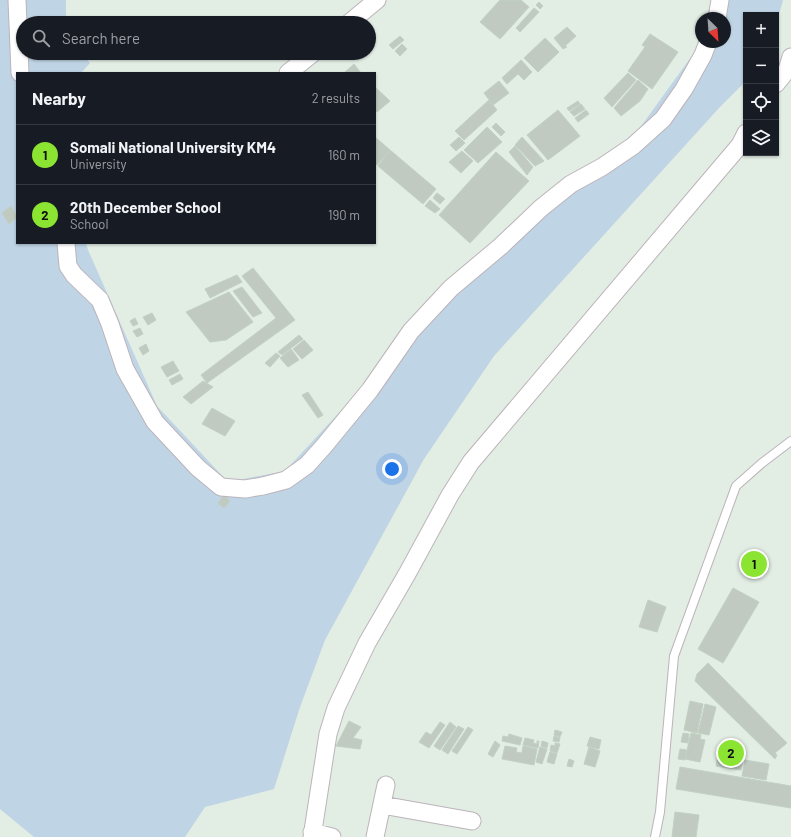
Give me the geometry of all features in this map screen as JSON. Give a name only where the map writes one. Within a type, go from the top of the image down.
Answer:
[{"type":"street","points":[[17,0],[18,16]]},
{"type":"street","points":[[358,16],[377,0]]},
{"type":"street","points":[[718,12],[720,0]]},
{"type":"street","points":[[66,244],[68,266],[74,275],[100,300],[110,324],[125,369],[155,422],[198,468],[221,487],[245,489],[286,480],[306,465],[324,446],[370,390],[411,331],[451,288],[501,246],[541,208],[571,184],[602,167],[633,146],[663,119],[684,89],[705,48]]},
{"type":"street","points":[[779,80],[787,70],[791,57]]},
{"type":"street","points":[[19,60],[20,72]]},
{"type":"street","points":[[289,72],[304,60]]},
{"type":"street","points":[[332,837],[312,834],[328,734],[336,708],[367,643],[450,495],[471,462],[740,145],[743,139]]},
{"type":"street","points":[[375,837],[386,785]]},
{"type":"street","points":[[382,805],[472,821]]},
{"type":"lane","points":[[655,837],[660,812],[674,656],[736,486],[762,463],[791,441]]},
{"type":"shaded area","points":[[0,0],[66,0],[66,16],[16,16],[16,60],[87,60],[90,63],[82,72],[16,72],[16,244],[86,244],[157,406],[228,482],[285,471],[361,389],[468,268],[626,147],[698,48],[731,48],[731,12],[721,12],[713,0],[783,0],[779,15],[779,12],[743,12],[743,84],[719,108],[494,356],[424,459],[325,640],[300,707],[274,789],[205,807],[185,837],[34,837],[0,809]]},
{"type":"building","points":[[500,0],[521,0],[529,7],[500,39],[480,22]]},
{"type":"building","points":[[539,2],[543,6],[540,9],[536,5]]},
{"type":"building","points":[[534,8],[539,12],[520,32],[516,28]]},
{"type":"building","points":[[567,27],[576,36],[565,46],[567,47],[563,49],[554,38]]},
{"type":"building","points":[[650,34],[678,52],[652,89],[628,71],[645,47],[642,45]]},
{"type":"building","points":[[400,36],[404,40],[393,49],[389,45]]},
{"type":"building","points":[[545,38],[559,52],[538,72],[524,58]]},
{"type":"building","points":[[402,44],[407,49],[400,56],[395,51]]},
{"type":"building","points":[[521,60],[532,72],[524,80],[518,74],[507,84],[502,78]]},
{"type":"building","points":[[354,64],[360,72],[345,72]]},
{"type":"building","points":[[628,73],[636,80],[612,107],[604,98]]},
{"type":"building","points":[[638,80],[648,89],[640,101],[621,116],[614,108]]},
{"type":"building","points":[[499,81],[509,93],[493,105],[484,93]]},
{"type":"building","points":[[376,88],[390,101],[377,112],[376,111]]},
{"type":"building","points":[[489,100],[497,110],[464,140],[455,131]]},
{"type":"building","points":[[578,101],[580,104],[569,111],[567,108]]},
{"type":"building","points":[[581,104],[585,109],[574,116],[570,112]]},
{"type":"building","points":[[558,110],[580,136],[548,160],[527,135]]},
{"type":"building","points":[[586,110],[589,114],[578,122],[575,118]]},
{"type":"building","points":[[496,123],[505,132],[501,136],[492,127]]},
{"type":"building","points":[[487,127],[502,142],[478,163],[464,150]]},
{"type":"building","points":[[459,137],[465,143],[456,151],[450,145]]},
{"type":"building","points":[[522,137],[544,161],[535,166],[515,145]]},
{"type":"building","points":[[376,138],[390,150],[377,165],[376,164]]},
{"type":"building","points":[[515,146],[533,167],[527,175],[509,152]]},
{"type":"building","points":[[390,150],[436,189],[423,204],[378,166]]},
{"type":"building","points":[[462,151],[473,161],[461,173],[449,162]]},
{"type":"building","points":[[496,152],[529,181],[470,243],[439,215]]},
{"type":"building","points":[[437,193],[445,199],[440,204],[433,198]]},
{"type":"building","points":[[430,200],[440,209],[435,213],[425,206]]},
{"type":"building","points":[[11,206],[16,218],[9,224],[2,213]]},
{"type":"building","points":[[253,268],[295,320],[207,383],[201,375],[276,318],[242,276]]},
{"type":"building","points":[[237,275],[242,282],[210,298],[205,289]]},
{"type":"building","points":[[242,287],[262,313],[253,317],[233,291]]},
{"type":"building","points":[[229,292],[253,322],[226,340],[210,342],[186,312]]},
{"type":"building","points":[[152,313],[156,320],[148,325],[143,317]]},
{"type":"building","points":[[135,318],[138,324],[133,326],[130,321]]},
{"type":"building","points":[[140,328],[143,334],[137,337],[133,331]]},
{"type":"building","points":[[299,335],[303,339],[282,355],[278,352]]},
{"type":"building","points":[[304,340],[313,350],[302,359],[293,349]]},
{"type":"building","points":[[146,344],[149,351],[143,355],[139,348]]},
{"type":"building","points":[[291,349],[299,360],[288,367],[280,358]]},
{"type":"building","points":[[276,353],[280,356],[270,367],[265,363]]},
{"type":"building","points":[[173,361],[179,371],[167,377],[161,367]]},
{"type":"building","points":[[180,374],[183,379],[172,385],[169,380]]},
{"type":"building","points":[[203,381],[213,387],[191,404],[183,397]]},
{"type":"building","points":[[308,392],[323,415],[318,418],[302,395]]},
{"type":"building","points":[[212,408],[235,421],[225,436],[202,424]]},
{"type":"building","points":[[224,495],[230,501],[224,508],[218,503]]},
{"type":"building","points":[[733,588],[759,602],[723,663],[698,649]]},
{"type":"building","points":[[648,600],[666,607],[657,632],[639,627]]},
{"type":"building","points":[[708,663],[787,743],[775,753],[777,755],[775,759],[695,681],[697,674]]},
{"type":"building","points":[[690,701],[703,704],[697,733],[684,730]]},
{"type":"building","points":[[705,704],[716,707],[709,735],[698,733]]},
{"type":"building","points":[[349,721],[361,727],[353,738],[362,740],[360,749],[336,746]]},
{"type":"building","points":[[440,722],[445,725],[429,748],[419,742],[426,732],[431,735]]},
{"type":"building","points":[[450,722],[456,727],[440,750],[434,746]]},
{"type":"building","points":[[458,726],[464,729],[448,754],[442,750]]},
{"type":"building","points":[[468,727],[473,730],[457,754],[452,751]]},
{"type":"building","points":[[555,730],[562,732],[560,737],[554,735]]},
{"type":"building","points":[[683,733],[689,734],[688,743],[681,742]]},
{"type":"building","points":[[691,733],[701,735],[700,739],[705,740],[700,762],[685,759]]},
{"type":"building","points":[[509,734],[522,738],[520,745],[502,741],[503,736],[508,737]]},
{"type":"building","points":[[554,736],[560,738],[559,742],[553,741]]},
{"type":"building","points":[[590,737],[601,740],[599,749],[587,746]]},
{"type":"building","points":[[525,738],[534,740],[533,743],[537,744],[537,741],[539,741],[538,748],[523,745]]},
{"type":"building","points":[[495,741],[500,745],[493,757],[488,754]]},
{"type":"building","points":[[542,741],[548,743],[547,748],[541,746]]},
{"type":"building","points":[[555,743],[560,744],[557,753],[550,751],[551,745],[555,746]]},
{"type":"building","points":[[505,746],[517,748],[516,752],[522,753],[523,746],[537,749],[534,765],[502,759]]},
{"type":"building","points":[[540,747],[547,749],[542,764],[536,762]]},
{"type":"building","points":[[589,747],[600,751],[595,767],[584,764]]},
{"type":"building","points":[[680,749],[687,750],[685,760],[678,759]]},
{"type":"building","points":[[719,750],[744,755],[741,770],[716,766]]},
{"type":"building","points":[[550,752],[557,754],[554,764],[547,762]]},
{"type":"building","points":[[569,759],[574,761],[572,767],[567,766]]},
{"type":"building","points":[[745,760],[769,764],[766,780],[742,776]]},
{"type":"building","points":[[680,767],[791,786],[791,808],[676,789]]},
{"type":"building","points":[[675,812],[699,815],[696,837],[672,837]]},
{"type":"place","name":"Somali National University KM4","points":[[754,564]]},
{"type":"place","name":"20th December School","points":[[731,753]]}]
